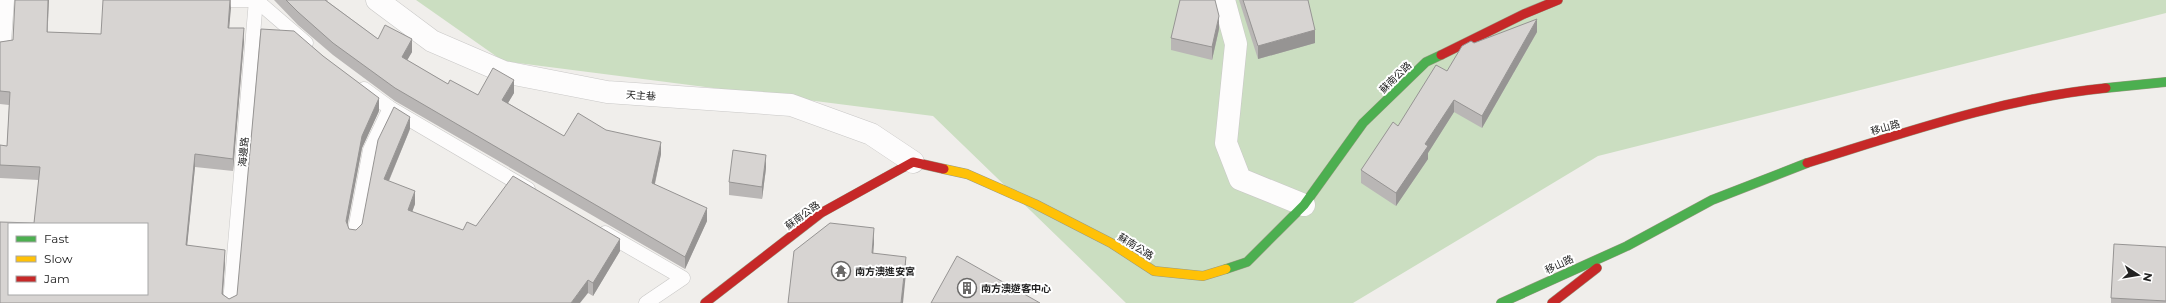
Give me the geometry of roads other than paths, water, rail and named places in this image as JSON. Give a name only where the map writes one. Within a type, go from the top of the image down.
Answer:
[{"type":"street","points":[[0,42],[3,0]]},
{"type":"street","name":"天主巷","points":[[377,0],[432,40],[504,72],[607,92],[791,105],[871,134],[913,162]]},
{"type":"street","points":[[1224,0],[1236,44],[1226,143],[1237,172],[1240,179],[1304,205]]},
{"type":"street","name":"蘇南公路","points":[[705,303],[821,213],[913,162],[967,174],[1035,204],[1111,243],[1154,271],[1203,276],[1247,262],[1304,205],[1363,123],[1426,62],[1524,14],[1558,0]]},
{"type":"street","name":"移山路","points":[[1501,303],[1627,246],[1712,200],[1792,168],[1884,139],[1996,108],[2076,91],[2166,82]]},
{"type":"street","name":"移山路","points":[[1552,303],[1627,246]]},
{"type":"lane","points":[[198,0],[256,0],[314,50]]},
{"type":"lane","name":"海邊路","points":[[230,303],[256,0]]},
{"type":"lane","points":[[353,81],[390,108],[537,194]]},
{"type":"lane","points":[[354,235],[370,150],[390,108]]},
{"type":"lane","points":[[596,228],[683,278],[646,303]]},
{"type":"place","name":"南方澳進安宮","points":[[841,271]]},
{"type":"place","name":"南方澳遊客中心","points":[[967,288]]}]
